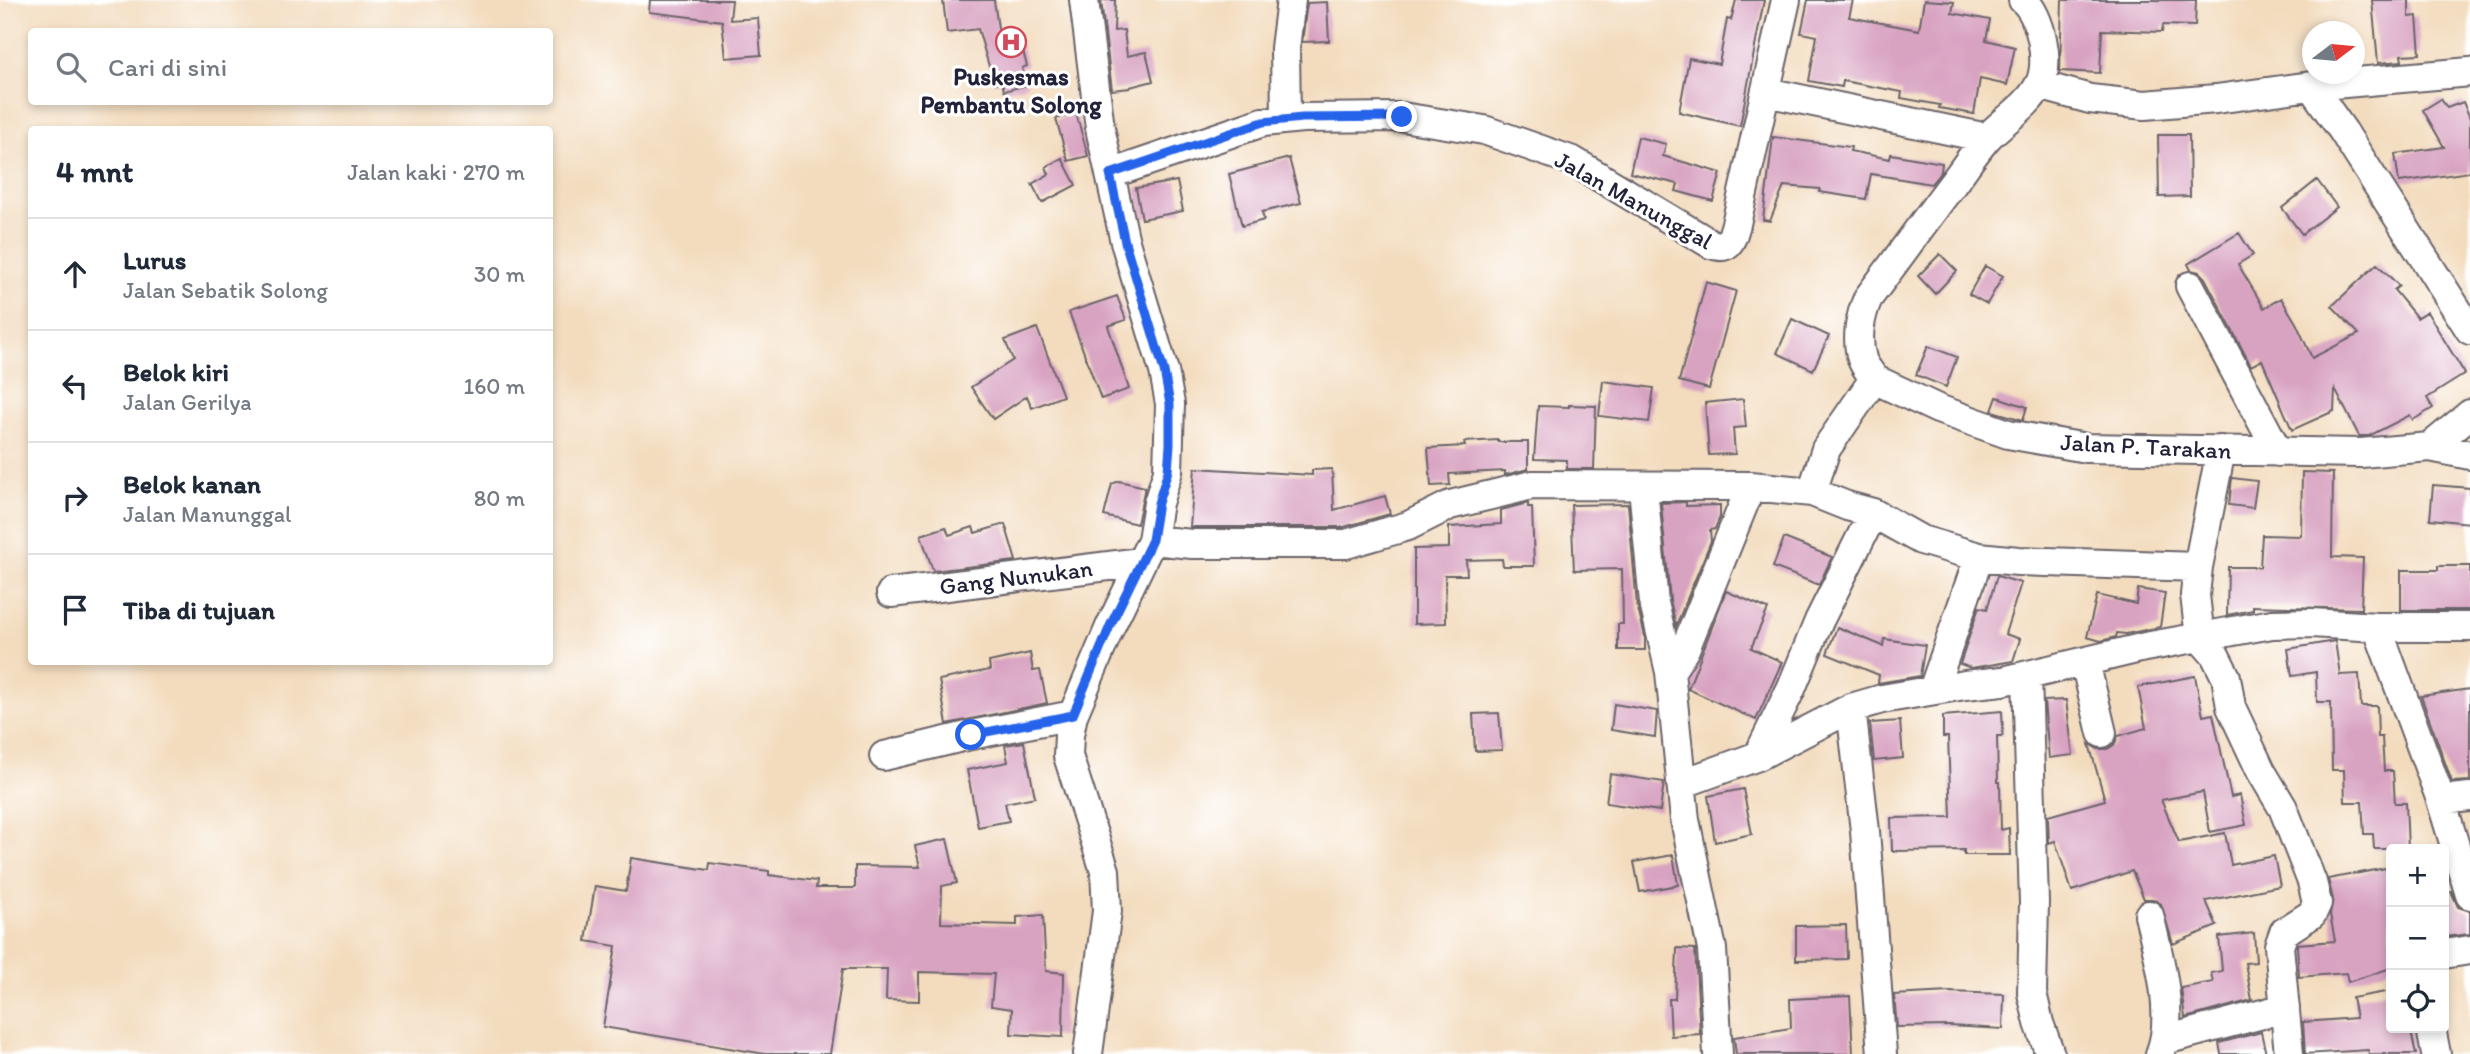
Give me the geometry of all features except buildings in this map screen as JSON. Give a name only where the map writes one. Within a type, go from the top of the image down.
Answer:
[{"type":"street","points":[[1084,0],[1100,128],[1125,242],[1164,371],[1170,404],[1168,471],[1146,551],[1110,626],[1073,715],[1069,735],[1068,756],[1105,871],[1107,900],[1088,1054]]},
{"type":"street","points":[[1286,119],[1285,48],[1291,0]]},
{"type":"street","points":[[1786,0],[1766,92],[1987,138]]},
{"type":"street","points":[[1812,492],[1826,449],[1874,379],[1862,360],[1859,331],[1862,312],[1868,298],[1987,138],[2020,108],[2039,85],[2044,48],[2029,5],[2023,0]]},
{"type":"street","points":[[2039,85],[2090,99],[2145,105],[2216,99],[2311,86],[2470,72]]},
{"type":"street","points":[[2311,86],[2343,131],[2470,330]]},
{"type":"street","name":"Jalan Manunggal","points":[[1110,174],[1263,122],[1286,119],[1402,117],[1484,130],[1573,162],[1720,248],[1730,244],[1736,224],[1766,92]]},
{"type":"street","points":[[2190,286],[2278,452]]},
{"type":"street","name":"Jalan P. Tarakan","points":[[1874,379],[1938,409],[2008,434],[2086,448],[2361,453],[2430,447],[2470,455]]},
{"type":"street","points":[[2430,447],[2470,414]]},
{"type":"street","points":[[2221,450],[2198,567],[2195,595],[2200,638],[2215,655],[2226,677],[2231,707],[2261,772],[2283,808],[2312,882],[2317,903],[2312,914],[2284,932],[2279,946],[2289,1054]]},
{"type":"street","name":"Gang Nunukan","points":[[891,593],[1192,544],[1346,544],[1408,526],[1450,505],[1532,485],[1751,486],[1812,492],[1873,513],[1921,540],[1979,557],[2018,561],[2198,567]]},
{"type":"street","points":[[1643,486],[1654,603],[1670,672],[1685,820],[1712,949],[1718,1054]]},
{"type":"street","points":[[1670,672],[1685,649],[1751,486]]},
{"type":"street","points":[[1758,756],[1791,690],[1819,621],[1873,513]]},
{"type":"street","points":[[1933,690],[1979,557]]},
{"type":"street","points":[[1681,783],[1758,756],[1851,708],[1882,699],[1933,690],[1989,684],[2145,647],[2272,624],[2470,628]]},
{"type":"street","points":[[2377,627],[2441,800],[2470,895]]},
{"type":"street","points":[[2085,662],[2102,733]]},
{"type":"street","points":[[2027,676],[2034,902],[2032,993],[2050,1054]]},
{"type":"street","points":[[1851,708],[1865,831],[1882,1054]]},
{"type":"street","points":[[884,756],[1073,715]]},
{"type":"street","points":[[2441,800],[2470,797]]},
{"type":"street","points":[[2149,915],[2161,971],[2162,1047],[2286,1008]]},
{"type":"street","points":[[2449,953],[2470,950]]},
{"type":"street","points":[[2432,1033],[2436,1054]]},
{"type":"place","name":"Puskesmas Pembantu Solong","points":[[1011,42]]},
{"type":"route","points":[[971,735],[1073,715],[1110,626],[1152,540],[1158,503],[1168,471],[1170,404],[1164,371],[1125,242],[1110,174],[1263,122],[1302,118],[1402,117]]}]
